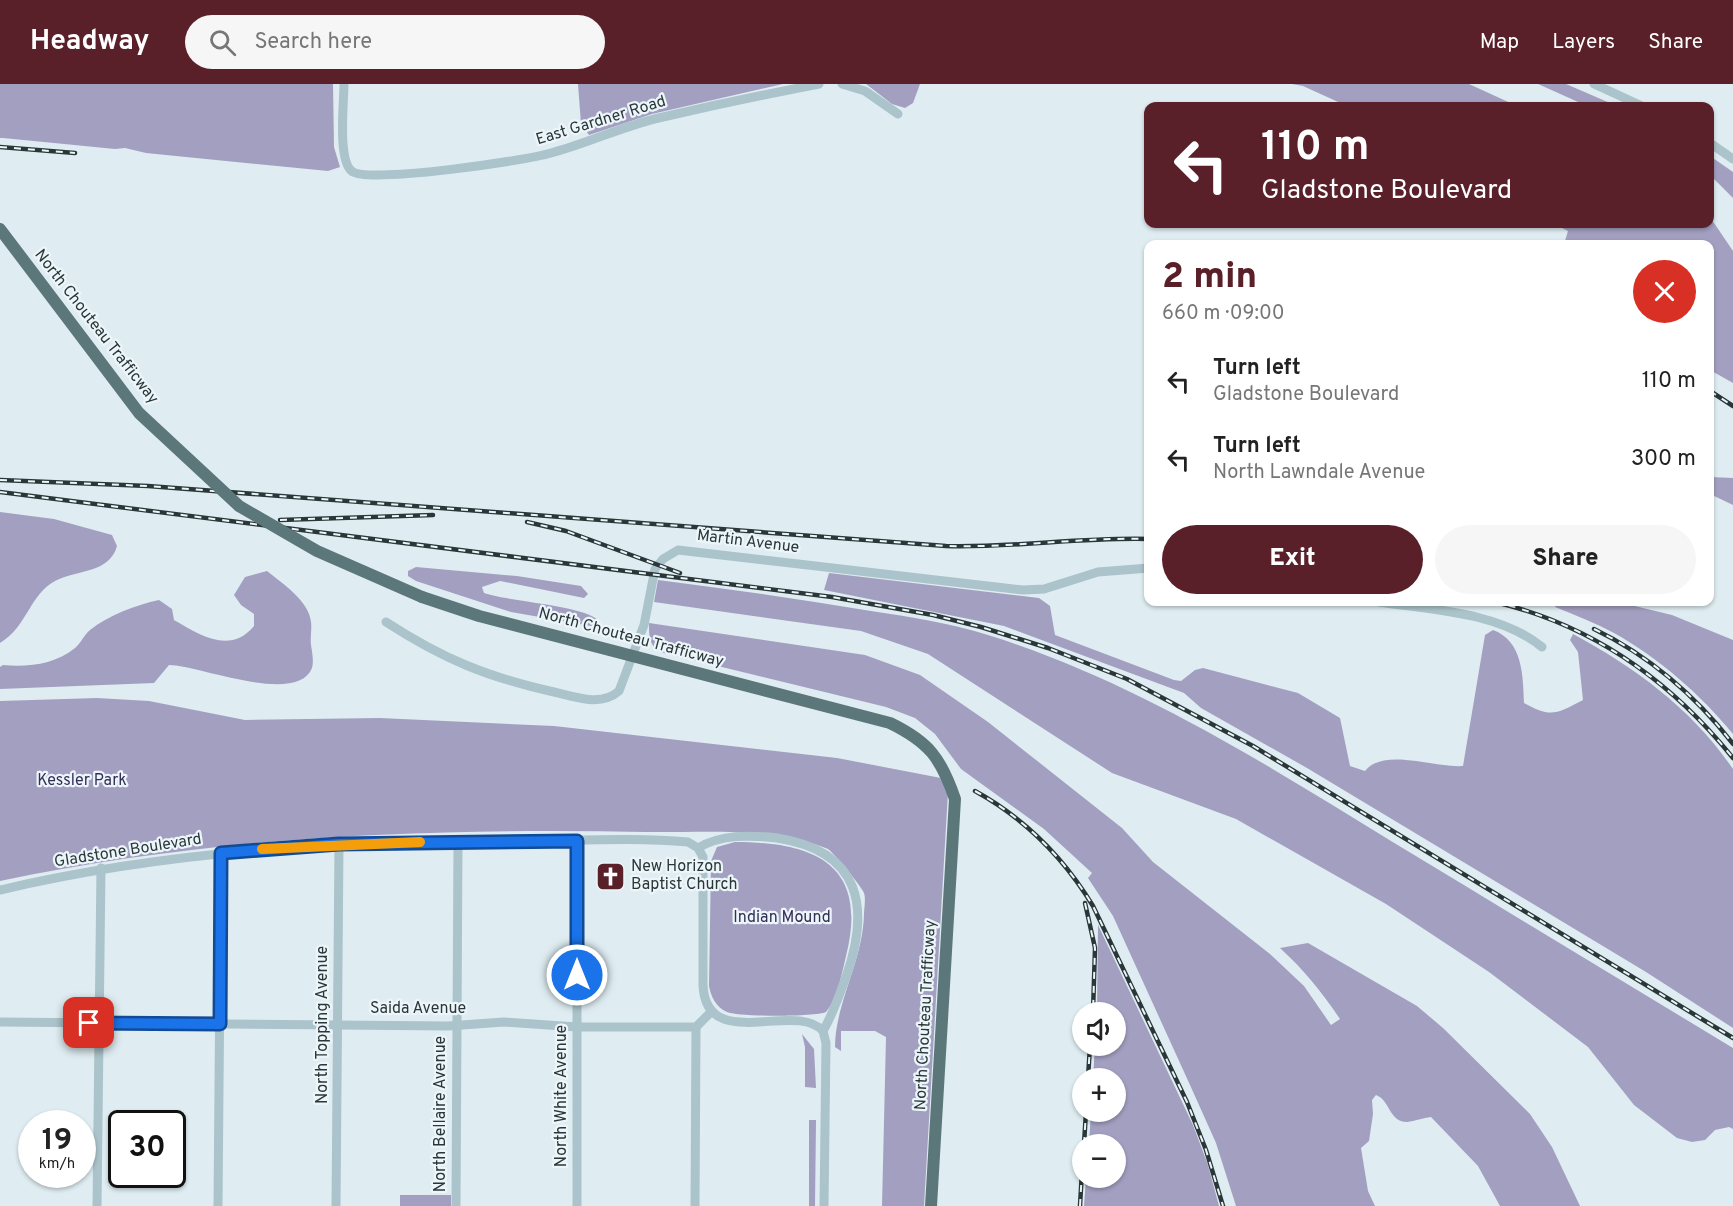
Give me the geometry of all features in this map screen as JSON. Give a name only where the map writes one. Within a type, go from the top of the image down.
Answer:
[{"type":"main road","name":"North Chouteau Trafficway","points":[[0,229],[139,413],[240,506],[317,551],[422,597],[479,615],[890,723],[914,734],[932,750],[945,772],[955,799],[931,1206]]},
{"type":"street","name":"East Gardner Road","points":[[344,84],[347,167],[354,173],[413,175],[532,158],[662,117],[819,84]]},
{"type":"street","points":[[842,84],[866,92],[898,114]]},
{"type":"street","points":[[1594,84],[1633,102]]},
{"type":"street","points":[[1714,146],[1733,159]]},
{"type":"street","name":"Martin Avenue","points":[[386,622],[428,649],[472,670],[507,682],[589,700],[612,697],[619,691],[644,625],[653,574],[663,559],[678,550],[1035,590],[1098,572],[1144,568]]},
{"type":"street","points":[[1404,606],[1479,618],[1525,633],[1542,647]]},
{"type":"street","points":[[823,1031],[808,1022],[730,1021],[712,1011],[703,992],[703,862],[698,848],[711,839],[761,837],[801,844],[830,857],[852,883],[858,902],[858,924],[850,966],[833,1014],[823,1031],[826,1043],[824,1206]]},
{"type":"street","name":"Gladstone Boulevard","points":[[0,890],[101,868],[221,853],[339,844],[458,841],[683,842],[698,848]]},
{"type":"street","name":"North Bellaire Avenue","points":[[456,1206],[458,841]]},
{"type":"street","name":"North White Avenue","points":[[577,841],[577,1206]]},
{"type":"street","name":"North Topping Avenue","points":[[336,1206],[339,844]]},
{"type":"street","points":[[218,1206],[221,853]]},
{"type":"street","points":[[97,1206],[101,868]]},
{"type":"street","points":[[695,1206],[696,1027],[712,1011]]},
{"type":"street","name":"Saida Avenue","points":[[0,1022],[457,1026],[514,1022],[577,1027],[696,1027]]},
{"type":"green space","points":[[0,84],[333,84],[334,147],[340,167],[328,171],[146,153],[125,148],[0,138]]},
{"type":"green space","points":[[578,84],[783,84],[652,114],[589,135],[581,124]]},
{"type":"green space","points":[[866,84],[920,84],[913,103],[905,108],[892,104]]},
{"type":"green space","points":[[1292,84],[1469,84],[1508,102],[1338,102],[1303,86]]},
{"type":"green space","points":[[1538,84],[1566,84],[1608,102],[1578,102]]},
{"type":"green space","points":[[1714,159],[1733,172],[1733,198],[1714,179]]},
{"type":"green space","points":[[1714,223],[1733,251],[1733,383],[1714,372],[1714,240],[1565,240],[1568,231],[1562,228],[1714,228]]},
{"type":"green space","points":[[1714,477],[1733,478],[1733,505],[1714,496]]},
{"type":"green space","points":[[0,512],[54,519],[112,535],[117,546],[107,562],[92,570],[64,577],[47,587],[23,620],[0,643]]},
{"type":"green space","points":[[416,567],[517,576],[581,586],[588,594],[584,598],[500,581],[482,587],[484,593],[563,607],[599,621],[591,626],[511,612],[416,581],[408,576],[408,571]]},
{"type":"green space","points":[[267,571],[300,600],[309,614],[313,665],[303,679],[287,684],[268,684],[169,665],[154,683],[0,689],[0,667],[3,665],[40,664],[58,658],[75,648],[90,630],[114,615],[159,600],[172,609],[174,620],[204,636],[225,641],[245,635],[254,626],[254,614],[241,605],[234,595],[245,577]]},
{"type":"green space","points":[[829,573],[1039,598],[1050,606],[1055,635],[1174,680],[1181,681],[1195,670],[1203,668],[1298,693],[1340,718],[1350,766],[1365,771],[1373,764],[1397,759],[1463,766],[1485,635],[1493,630],[1503,635],[1516,651],[1522,671],[1524,703],[1541,711],[1554,712],[1583,700],[1578,652],[1570,640],[1573,634],[1619,661],[1661,692],[1700,727],[1733,769],[1733,1028],[1646,972],[1307,768],[1201,708],[1184,693],[1004,626],[824,590]]},
{"type":"green space","points":[[658,580],[818,602],[959,627],[1041,654],[1145,699],[1294,782],[1733,1048],[1733,1129],[1729,1127],[1715,1130],[1705,1140],[1692,1142],[1677,1138],[1634,1105],[1588,1047],[1489,972],[1386,904],[1236,819],[1112,773],[928,654],[861,631],[654,602]]},
{"type":"green space","points":[[1635,606],[1672,615],[1733,640],[1733,734],[1693,691],[1663,665],[1614,633],[1555,607]]},
{"type":"green space","points":[[649,623],[865,655],[920,675],[988,722],[1122,828],[1153,862],[1270,954],[1304,986],[1331,1025],[1340,1019],[1312,982],[1280,948],[1308,943],[1417,1006],[1443,1028],[1530,1114],[1552,1147],[1580,1206],[1500,1206],[1478,1166],[1431,1117],[1401,1121],[1376,1095],[1372,1100],[1373,1114],[1369,1141],[1361,1148],[1368,1191],[1375,1206],[1236,1206],[1216,1143],[1113,916],[1088,878],[1092,873],[1044,829],[961,769],[935,734],[915,718],[886,707],[660,652],[650,640]]},
{"type":"green space","name":"Kessler Park","points":[[97,698],[149,701],[245,720],[380,718],[554,726],[837,758],[941,778],[948,792],[924,1206],[882,1206],[886,1037],[875,1031],[841,1031],[841,1051],[835,1047],[839,1015],[859,949],[865,898],[858,884],[828,849],[784,837],[738,832],[564,831],[402,834],[321,838],[159,854],[0,881],[0,701]]},
{"type":"green space","name":"Indian Mound","points":[[735,842],[790,847],[812,854],[830,865],[842,880],[850,900],[851,925],[839,986],[826,1012],[793,1016],[734,1014],[723,1010],[713,998],[709,986],[711,861],[717,847]]},
{"type":"green space","points":[[1098,925],[1193,1125],[1208,1165],[1219,1206],[1084,1206],[1085,1188],[1126,1188],[1126,1134],[1090,1134],[1090,1122],[1126,1122],[1126,1068],[1094,1068],[1094,1056],[1126,1056],[1126,1002],[1097,1002]]},
{"type":"green space","points":[[802,1034],[814,1049],[816,1088],[805,1087],[805,1047]]},
{"type":"green space","points":[[809,1120],[816,1120],[815,1206],[809,1206]]},
{"type":"green space","points":[[400,1195],[451,1195],[451,1206],[400,1206]]},
{"type":"railway","points":[[0,147],[75,153]]},
{"type":"railway","points":[[1714,394],[1733,406]]},
{"type":"railway","points":[[0,480],[148,486],[946,546],[1144,539]]},
{"type":"railway","points":[[0,492],[832,597],[933,615],[1048,648],[1127,679],[1253,746],[1733,1038]]},
{"type":"railway","points":[[280,520],[433,515]]},
{"type":"railway","points":[[527,522],[566,531],[680,573]]},
{"type":"railway","points":[[1509,606],[1564,625],[1597,641],[1627,660],[1683,704],[1733,758]]},
{"type":"railway","points":[[1594,629],[1633,651],[1670,678],[1703,709],[1733,744]]},
{"type":"railway","points":[[975,791],[1010,814],[1042,841],[1082,888],[1093,906],[1187,1102],[1206,1150],[1223,1206]]},
{"type":"railway","points":[[1085,903],[1095,948],[1093,1002]]},
{"type":"railway","points":[[1089,1056],[1089,1068]]},
{"type":"railway","points":[[1085,1122],[1085,1134]]},
{"type":"railway","points":[[1080,1206],[1081,1188]]},
{"type":"slow traffic","points":[[262,849],[420,842]]},
{"type":"place","name":"New Horizon Baptist Church","points":[[610,876]]},
{"type":"route","points":[[89,1023],[220,1024],[221,853],[339,844],[577,841],[577,975]]}]
